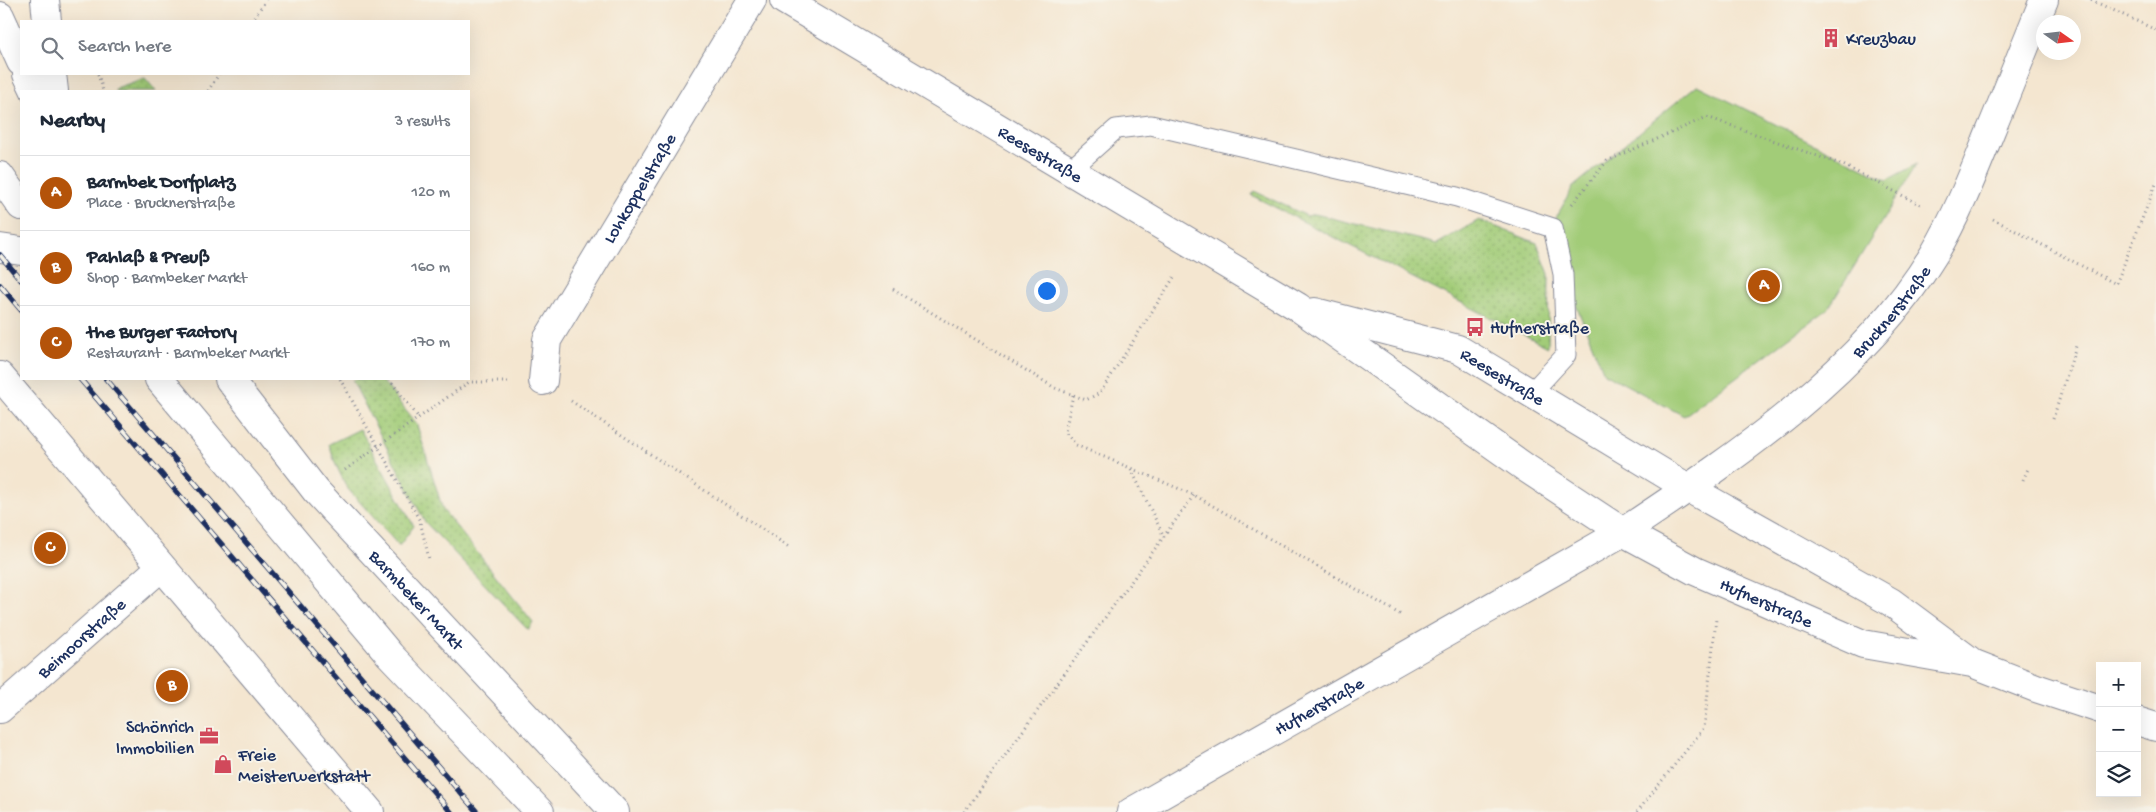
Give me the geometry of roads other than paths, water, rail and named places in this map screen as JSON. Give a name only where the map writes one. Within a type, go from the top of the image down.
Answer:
[{"type":"main road","points":[[45,0],[47,20]]},
{"type":"main road","name":"Lohkoppelstraße","points":[[543,381],[547,340],[752,0]]},
{"type":"main road","name":"Reesestraße","points":[[784,0],[1298,307],[1526,468],[1623,532]]},
{"type":"main road","name":"Brucknerstraße","points":[[1623,532],[1688,488],[1797,405],[1865,342],[1911,288],[1934,254],[1957,212],[2044,0]]},
{"type":"main road","points":[[0,16],[20,60]]},
{"type":"main road","points":[[27,75],[35,90]]},
{"type":"main road","points":[[52,75],[54,90]]},
{"type":"main road","points":[[0,176],[20,205]]},
{"type":"main road","points":[[0,248],[20,250]]},
{"type":"main road","name":"Reesestraße","points":[[1298,307],[1458,349],[1688,488]]},
{"type":"main road","points":[[0,376],[370,812]]},
{"type":"main road","points":[[160,380],[390,655],[540,812]]},
{"type":"main road","name":"Barmbeker Markt","points":[[230,380],[316,491],[615,812]]},
{"type":"main road","name":"Hufnerstraße","points":[[1688,488],[1891,602],[1972,663]]},
{"type":"main road","name":"Hufnerstraße","points":[[1131,812],[1623,532],[1720,583],[1863,644],[1972,663],[2036,688],[2096,708]]},
{"type":"main road","name":"Beimoorstraße","points":[[0,709],[162,567]]},
{"type":"main road","points":[[2141,722],[2156,727]]},
{"type":"lane","points":[[1069,171],[1116,128],[1151,125],[1457,197],[1553,228],[1563,274],[1566,355],[1532,393]]},
{"type":"railway","points":[[0,255],[20,279]]},
{"type":"railway","points":[[0,285],[20,309]]},
{"type":"railway","points":[[81,380],[451,812]]},
{"type":"railway","points":[[107,380],[477,812]]},
{"type":"place","name":"Kreuzbau","points":[[1831,38]]},
{"type":"place","name":"Barmbek Dorfplatz","points":[[1764,286]]},
{"type":"place","name":"Hufnerstraße","points":[[1475,327]]},
{"type":"place","name":"the Burger Factory","points":[[50,548]]},
{"type":"place","name":"Pahlaß & Preuß","points":[[172,686]]},
{"type":"place","name":"Schönrich Immobilien","points":[[209,736]]},
{"type":"place","name":"Freie Meisterwerkstatt","points":[[223,764]]}]
